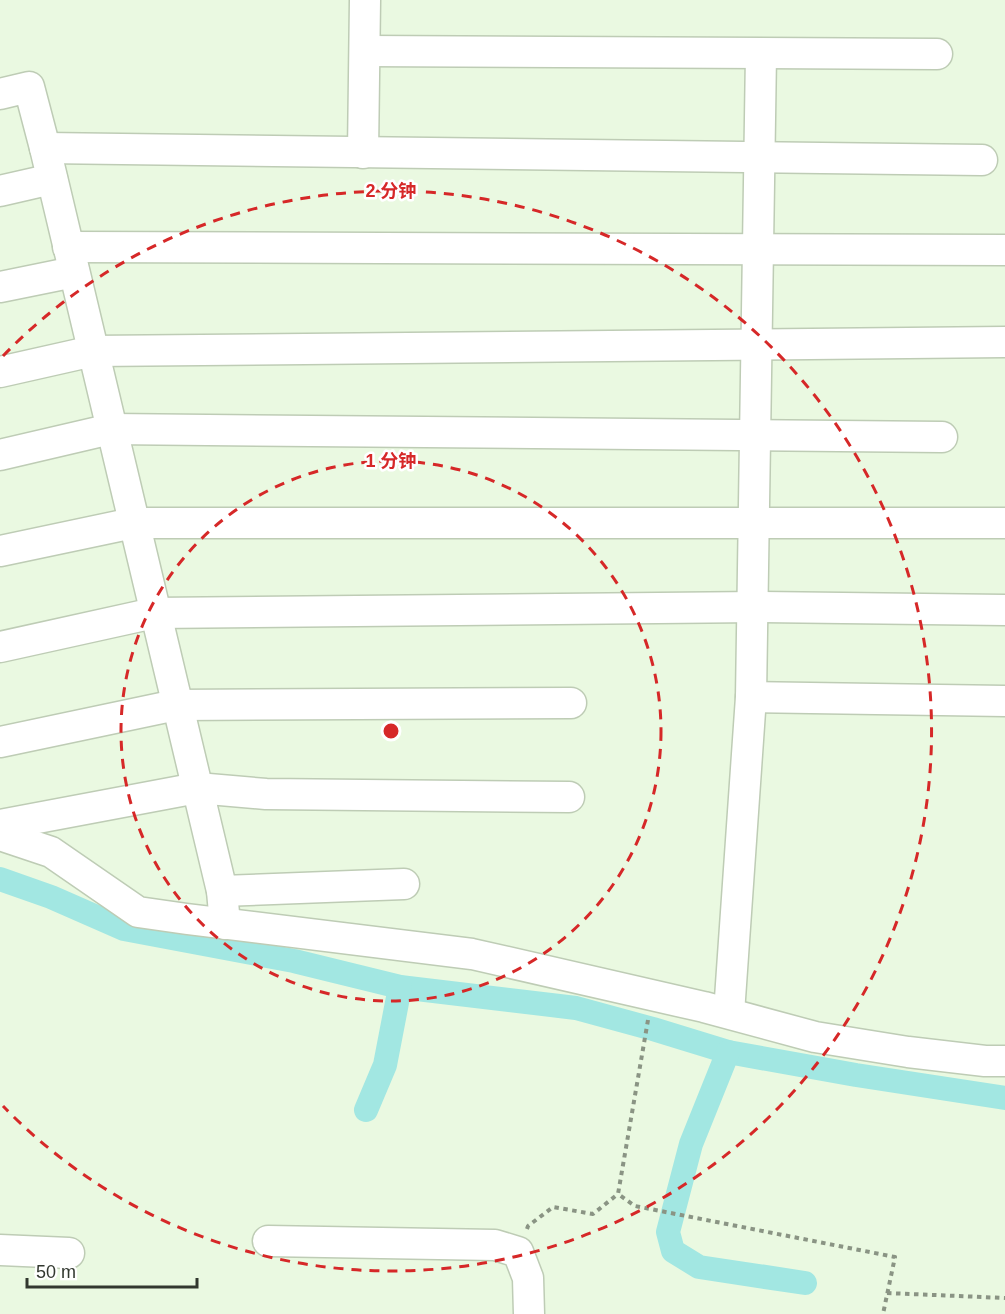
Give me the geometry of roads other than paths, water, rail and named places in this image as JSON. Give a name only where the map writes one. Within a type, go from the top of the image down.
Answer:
[{"type":"street","points":[[363,153],[365,0]]},
{"type":"street","points":[[365,51],[937,54]]},
{"type":"street","points":[[729,1013],[751,697],[760,54]]},
{"type":"street","points":[[0,93],[29,87],[222,891],[225,924]]},
{"type":"street","points":[[45,148],[982,160]]},
{"type":"street","points":[[0,191],[52,179]]},
{"type":"street","points":[[0,287],[71,260],[758,249],[1005,250]]},
{"type":"street","points":[[0,372],[93,351],[1005,342]]},
{"type":"street","points":[[0,454],[111,429],[942,437]]},
{"type":"street","points":[[0,551],[133,523],[1005,522]]},
{"type":"street","points":[[0,647],[154,613],[753,608],[1005,610]]},
{"type":"street","points":[[751,697],[1005,701]]},
{"type":"street","points":[[0,742],[176,705],[571,703]]},
{"type":"street","points":[[0,825],[196,788],[266,794],[569,797]]},
{"type":"street","points":[[0,835],[51,852],[138,912],[472,954],[729,1013],[815,1037],[908,1052],[1005,1061]]},
{"type":"street","points":[[222,891],[404,884]]},
{"type":"street","points":[[268,1241],[495,1245],[518,1252],[528,1278],[529,1314]]},
{"type":"street","points":[[0,1250],[69,1253]]},
{"type":"waterway","points":[[0,879],[51,897],[124,929],[294,961],[400,987],[576,1008],[728,1052],[1005,1098]]},
{"type":"waterway","points":[[366,1110],[385,1065],[400,987]]},
{"type":"waterway","points":[[728,1052],[691,1144],[668,1232],[673,1251],[699,1267],[805,1283]]}]
